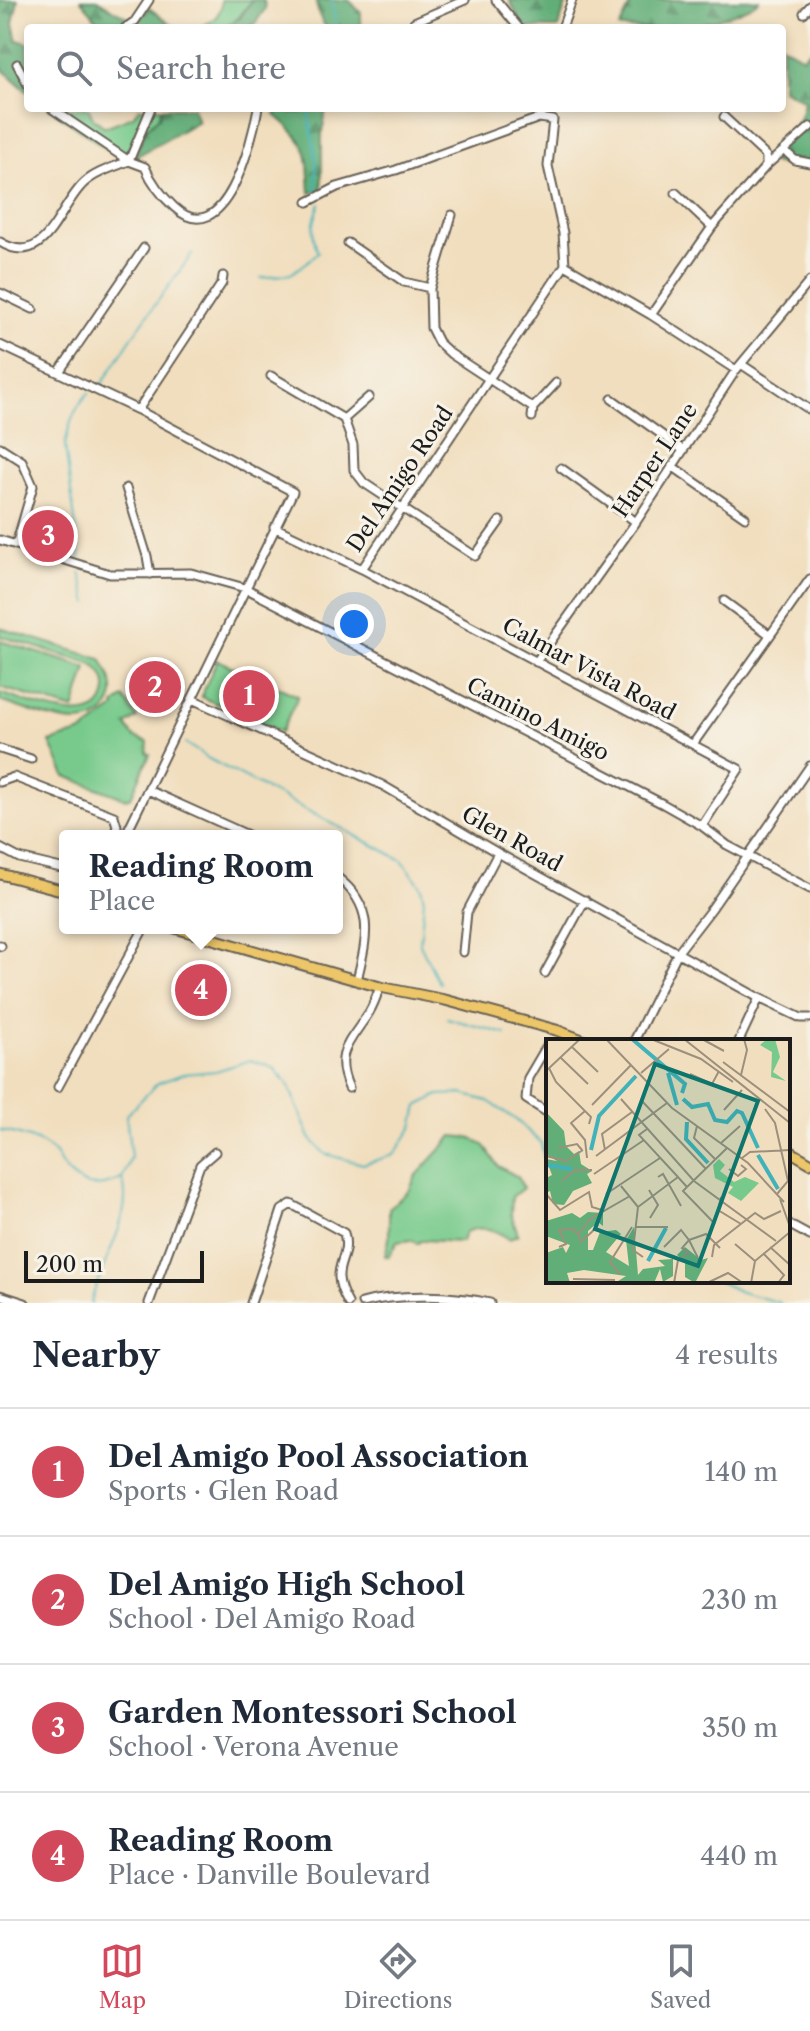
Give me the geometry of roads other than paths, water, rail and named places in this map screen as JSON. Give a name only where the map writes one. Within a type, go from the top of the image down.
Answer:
[{"type":"main road","points":[[0,874],[59,889]]},
{"type":"main road","points":[[196,934],[380,987],[445,1000],[580,1039]]},
{"type":"main road","points":[[790,1151],[810,1163]]},
{"type":"street","points":[[131,24],[149,0]]},
{"type":"street","points":[[414,22],[465,0]]},
{"type":"street","points":[[496,0],[516,24]]},
{"type":"street","points":[[563,24],[572,0]]},
{"type":"street","points":[[804,13],[810,6]]},
{"type":"street","points":[[17,64],[24,77]]},
{"type":"street","points":[[57,112],[129,161],[145,167],[156,189],[182,215],[190,218],[211,215],[225,204],[247,153],[257,112]]},
{"type":"street","points":[[0,242],[10,249],[22,250],[34,247],[47,236],[73,194],[87,180],[129,161],[149,112]]},
{"type":"street","points":[[539,112],[539,118]]},
{"type":"street","points":[[554,112],[548,166],[563,233],[565,265],[810,410]]},
{"type":"street","points":[[724,117],[766,156],[766,166]]},
{"type":"street","points":[[308,202],[337,187],[396,170],[539,118],[553,120]]},
{"type":"street","points":[[651,315],[712,227],[766,166],[810,127]]},
{"type":"street","points":[[785,151],[795,160],[810,163]]},
{"type":"street","points":[[676,193],[712,227]]},
{"type":"street","points":[[452,215],[430,288],[428,310],[431,328],[438,342],[532,412],[556,383]]},
{"type":"street","points":[[348,243],[404,282],[430,288]]},
{"type":"street","points":[[59,372],[144,248]]},
{"type":"street","name":"Del Amigo Road","points":[[274,527],[362,569],[565,265]]},
{"type":"street","points":[[138,410],[222,283],[223,276]]},
{"type":"street","name":"Harper Lane","points":[[536,662],[636,522],[739,367],[810,281]]},
{"type":"street","points":[[0,293],[33,309]]},
{"type":"street","points":[[0,345],[138,410],[293,492],[128,830]]},
{"type":"street","points":[[271,376],[344,419],[353,445],[354,470],[364,483],[475,556],[500,521]]},
{"type":"street","points":[[344,419],[369,397]]},
{"type":"street","points":[[612,399],[683,450]]},
{"type":"street","points":[[0,447],[22,461],[33,486],[16,545]]},
{"type":"street","points":[[672,466],[745,517]]},
{"type":"street","points":[[561,468],[636,522]]},
{"type":"street","points":[[126,488],[150,574]]},
{"type":"street","name":"Camino Amigo","points":[[0,540],[110,574],[191,573],[245,588],[702,826],[748,856],[810,889]]},
{"type":"street","name":"Calmar Vista Road","points":[[362,569],[739,769],[702,826]]},
{"type":"street","points":[[693,744],[810,579]]},
{"type":"street","points":[[724,601],[770,635]]},
{"type":"street","name":"Glen Road","points":[[192,699],[382,785],[759,998],[801,1018],[810,1018]]},
{"type":"street","points":[[0,749],[31,759]]},
{"type":"street","points":[[635,1039],[678,952],[810,766]]},
{"type":"street","points":[[0,782],[14,777],[114,816],[115,830]]},
{"type":"street","points":[[148,790],[237,830]]},
{"type":"street","points":[[0,848],[19,858],[59,868]]},
{"type":"street","points":[[463,952],[467,912],[498,853]]},
{"type":"street","points":[[343,882],[358,899],[366,917],[365,943],[357,980]]},
{"type":"street","points":[[545,973],[585,900]]},
{"type":"street","points":[[58,1087],[141,934]]},
{"type":"street","points":[[349,1088],[342,1071],[344,1047],[369,1014],[380,987]]},
{"type":"street","points":[[740,1039],[759,998]]},
{"type":"street","points":[[551,1039],[556,1030]]},
{"type":"street","points":[[546,1047],[528,1078],[526,1099],[546,1112]]},
{"type":"street","points":[[149,1303],[200,1165],[215,1152]]},
{"type":"street","points":[[251,1303],[282,1210],[291,1204],[344,1233],[346,1242],[338,1281],[348,1303]]},
{"type":"street","points":[[790,1225],[810,1236]]},
{"type":"street","points":[[0,1295],[25,1303]]},
{"type":"street","points":[[362,1303],[396,1298],[454,1298],[490,1303]]},
{"type":"water","points":[[237,681],[246,684],[241,696],[249,700],[246,706],[229,700]]},
{"type":"waterway","points":[[332,0],[335,24]]},
{"type":"waterway","points":[[309,112],[316,159],[316,191]]},
{"type":"waterway","points":[[261,278],[291,274],[318,253],[313,228],[320,204]]},
{"type":"waterway","points":[[100,387],[192,254]]},
{"type":"waterway","points":[[80,558],[65,446],[73,417],[89,393]]},
{"type":"waterway","points":[[80,572],[88,603]]},
{"type":"waterway","points":[[185,743],[209,759],[402,860],[421,886],[424,900],[420,944],[439,983]]},
{"type":"waterway","points":[[447,1018],[506,1034]]},
{"type":"waterway","points":[[0,1130],[41,1143],[55,1154],[71,1175],[84,1184],[106,1185],[122,1179],[131,1157],[126,1115],[158,1083],[183,1074],[216,1071],[250,1060],[273,1067],[288,1084],[310,1138],[325,1154],[363,1164],[394,1155],[413,1127],[418,1106],[439,1095],[462,1094],[488,1101],[515,1119],[541,1143],[546,1166]]},
{"type":"waterway","points":[[91,1303],[120,1225],[125,1193],[122,1179]]},
{"type":"waterway","points":[[546,1195],[546,1206]]},
{"type":"waterway","points":[[722,1283],[780,1303]]},
{"type":"place","name":"Garden Montessori School","points":[[48,536]]},
{"type":"place","name":"Del Amigo High School","points":[[155,687]]},
{"type":"place","name":"Del Amigo Pool Association","points":[[249,696]]},
{"type":"place","name":"Reading Room","points":[[201,990]]}]
